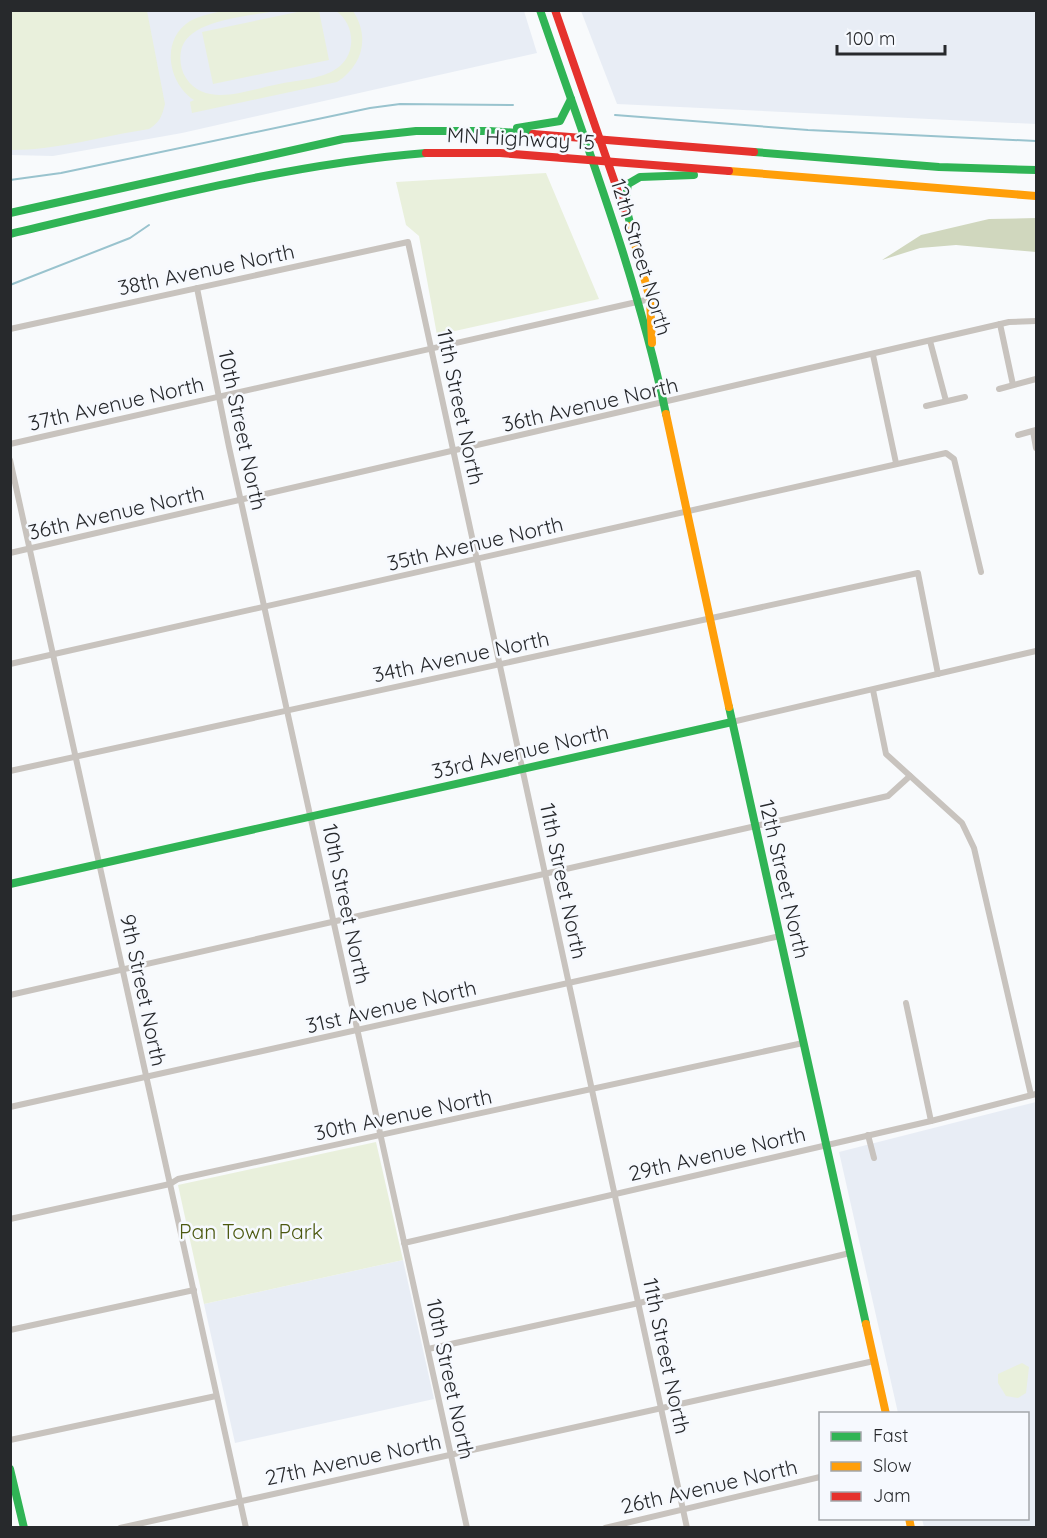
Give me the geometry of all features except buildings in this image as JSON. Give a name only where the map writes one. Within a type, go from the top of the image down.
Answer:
[{"type":"main road","name":"12th Street North","points":[[540,10],[592,160],[653,352],[754,826],[885,1412]]},
{"type":"main road","name":"12th Street North","points":[[555,10],[632,231],[650,298],[653,352]]},
{"type":"main road","points":[[489,131],[554,124],[563,117],[571,99]]},
{"type":"main road","name":"MN Highway 15","points":[[10,213],[343,140],[416,131],[489,131],[939,167],[1036,170]]},
{"type":"main road","name":"MN Highway 15","points":[[10,234],[366,157],[416,152],[470,151],[1036,196]]},
{"type":"main road","points":[[632,231],[625,195],[628,184],[640,177],[788,176]]},
{"type":"main road","name":"33rd Avenue North","points":[[10,884],[732,722]]},
{"type":"main road","points":[[10,1469],[24,1527]]},
{"type":"street","name":"38th Avenue North","points":[[10,329],[408,242]]},
{"type":"street","name":"11th Street North","points":[[408,242],[687,1527]]},
{"type":"street","name":"10th Street North","points":[[197,288],[241,501],[467,1527]]},
{"type":"street","name":"37th Avenue North","points":[[10,444],[650,298]]},
{"type":"street","name":"36th Avenue North","points":[[10,553],[664,404],[1000,324],[1036,321]]},
{"type":"street","points":[[1000,324],[1014,385]]},
{"type":"street","points":[[930,341],[946,402]]},
{"type":"street","points":[[873,355],[896,463]]},
{"type":"street","points":[[999,389],[1036,379]]},
{"type":"street","points":[[926,406],[965,397]]},
{"type":"street","points":[[1018,435],[1035,431],[1036,448]]},
{"type":"street","name":"35th Avenue North","points":[[10,664],[946,453],[954,459],[981,572]]},
{"type":"street","name":"9th Street North","points":[[10,460],[246,1527]]},
{"type":"street","name":"34th Avenue North","points":[[10,771],[918,573],[938,674]]},
{"type":"street","name":"33rd Avenue North","points":[[732,722],[1036,651]]},
{"type":"street","points":[[873,690],[886,754],[962,823],[974,848],[1034,1095]]},
{"type":"street","points":[[10,995],[888,795],[910,777]]},
{"type":"street","name":"31st Avenue North","points":[[10,1107],[780,936]]},
{"type":"street","points":[[906,1003],[931,1121]]},
{"type":"street","name":"30th Avenue North","points":[[10,1219],[170,1184],[178,1179],[381,1137],[803,1043]]},
{"type":"street","name":"29th Avenue North","points":[[404,1243],[1034,1095]]},
{"type":"street","points":[[868,1135],[874,1158]]},
{"type":"street","points":[[428,1349],[639,1303],[850,1253]]},
{"type":"street","points":[[10,1329],[194,1290]]},
{"type":"street","name":"27th Avenue North","points":[[120,1527],[874,1361]]},
{"type":"street","points":[[10,1440],[216,1396]]},
{"type":"street","name":"26th Avenue North","points":[[604,1527],[819,1477]]},
{"type":"shaded area","points":[[11,11],[524,11],[537,53],[182,133],[53,156],[11,155]]},
{"type":"shaded area","points":[[581,11],[1036,11],[1036,124],[617,104]]},
{"type":"shaded area","points":[[1036,1102],[1036,1527],[924,1527],[922,1520],[1029,1520],[1029,1412],[898,1412],[839,1152]]},
{"type":"shaded area","points":[[403,1260],[434,1399],[235,1443],[204,1304]]},
{"type":"green space","points":[[11,10],[147,11],[165,104],[158,121],[149,129],[63,145],[11,150]]},
{"type":"green space","points":[[226,10],[276,11],[223,20],[197,30],[188,38],[181,51],[182,71],[195,87],[205,93],[217,95],[242,92],[311,78],[334,70],[345,60],[351,45],[347,23],[336,11],[353,11],[358,21],[362,40],[358,59],[346,75],[337,82],[192,113],[190,102],[194,100],[185,93],[173,73],[171,50],[174,39],[180,29],[190,21]]},
{"type":"green space","points":[[307,10],[319,11],[329,60],[213,84],[202,32]]},
{"type":"green space","points":[[546,173],[599,299],[437,335],[419,236],[406,225],[396,182]]},
{"type":"green space","points":[[1036,218],[1036,252],[956,245],[920,248],[882,260],[921,235],[989,219]]},
{"type":"green space","name":"Pan Town Park","points":[[376,1142],[403,1260],[204,1304],[178,1185]]},
{"type":"green space","points":[[1022,1363],[1029,1367],[1026,1393],[1018,1398],[1006,1396],[998,1383],[998,1374]]},
{"type":"waterway","points":[[10,180],[61,173],[370,108],[400,104],[513,105]]},
{"type":"waterway","points":[[615,115],[808,130],[1036,141]]},
{"type":"waterway","points":[[10,285],[130,238],[149,225]]},
{"type":"traffic: fast","points":[[540,10],[626,261],[666,414]]},
{"type":"traffic: fast","points":[[517,128],[560,121],[571,99]]},
{"type":"traffic: fast","points":[[10,213],[343,139],[416,131],[489,131],[533,134]]},
{"type":"traffic: fast","points":[[754,152],[939,167],[1036,170]]},
{"type":"traffic: fast","points":[[10,234],[269,175],[374,158],[426,153]]},
{"type":"traffic: fast","points":[[632,231],[625,203],[628,184],[640,177],[694,175]]},
{"type":"traffic: fast","points":[[729,707],[866,1324]]},
{"type":"traffic: fast","points":[[10,884],[732,722]]},
{"type":"traffic: fast","points":[[10,1469],[24,1528]]},
{"type":"traffic: slow","points":[[729,171],[1036,196]]},
{"type":"traffic: slow","points":[[630,226],[650,299],[652,343]]},
{"type":"traffic: slow","points":[[666,414],[729,707]]},
{"type":"traffic: slow","points":[[866,1324],[886,1412]]},
{"type":"traffic: slow","points":[[909,1520],[911,1528]]},
{"type":"traffic: jam","points":[[555,10],[624,209]]},
{"type":"traffic: jam","points":[[533,134],[754,152]]},
{"type":"traffic: jam","points":[[426,153],[500,153],[729,171]]}]
